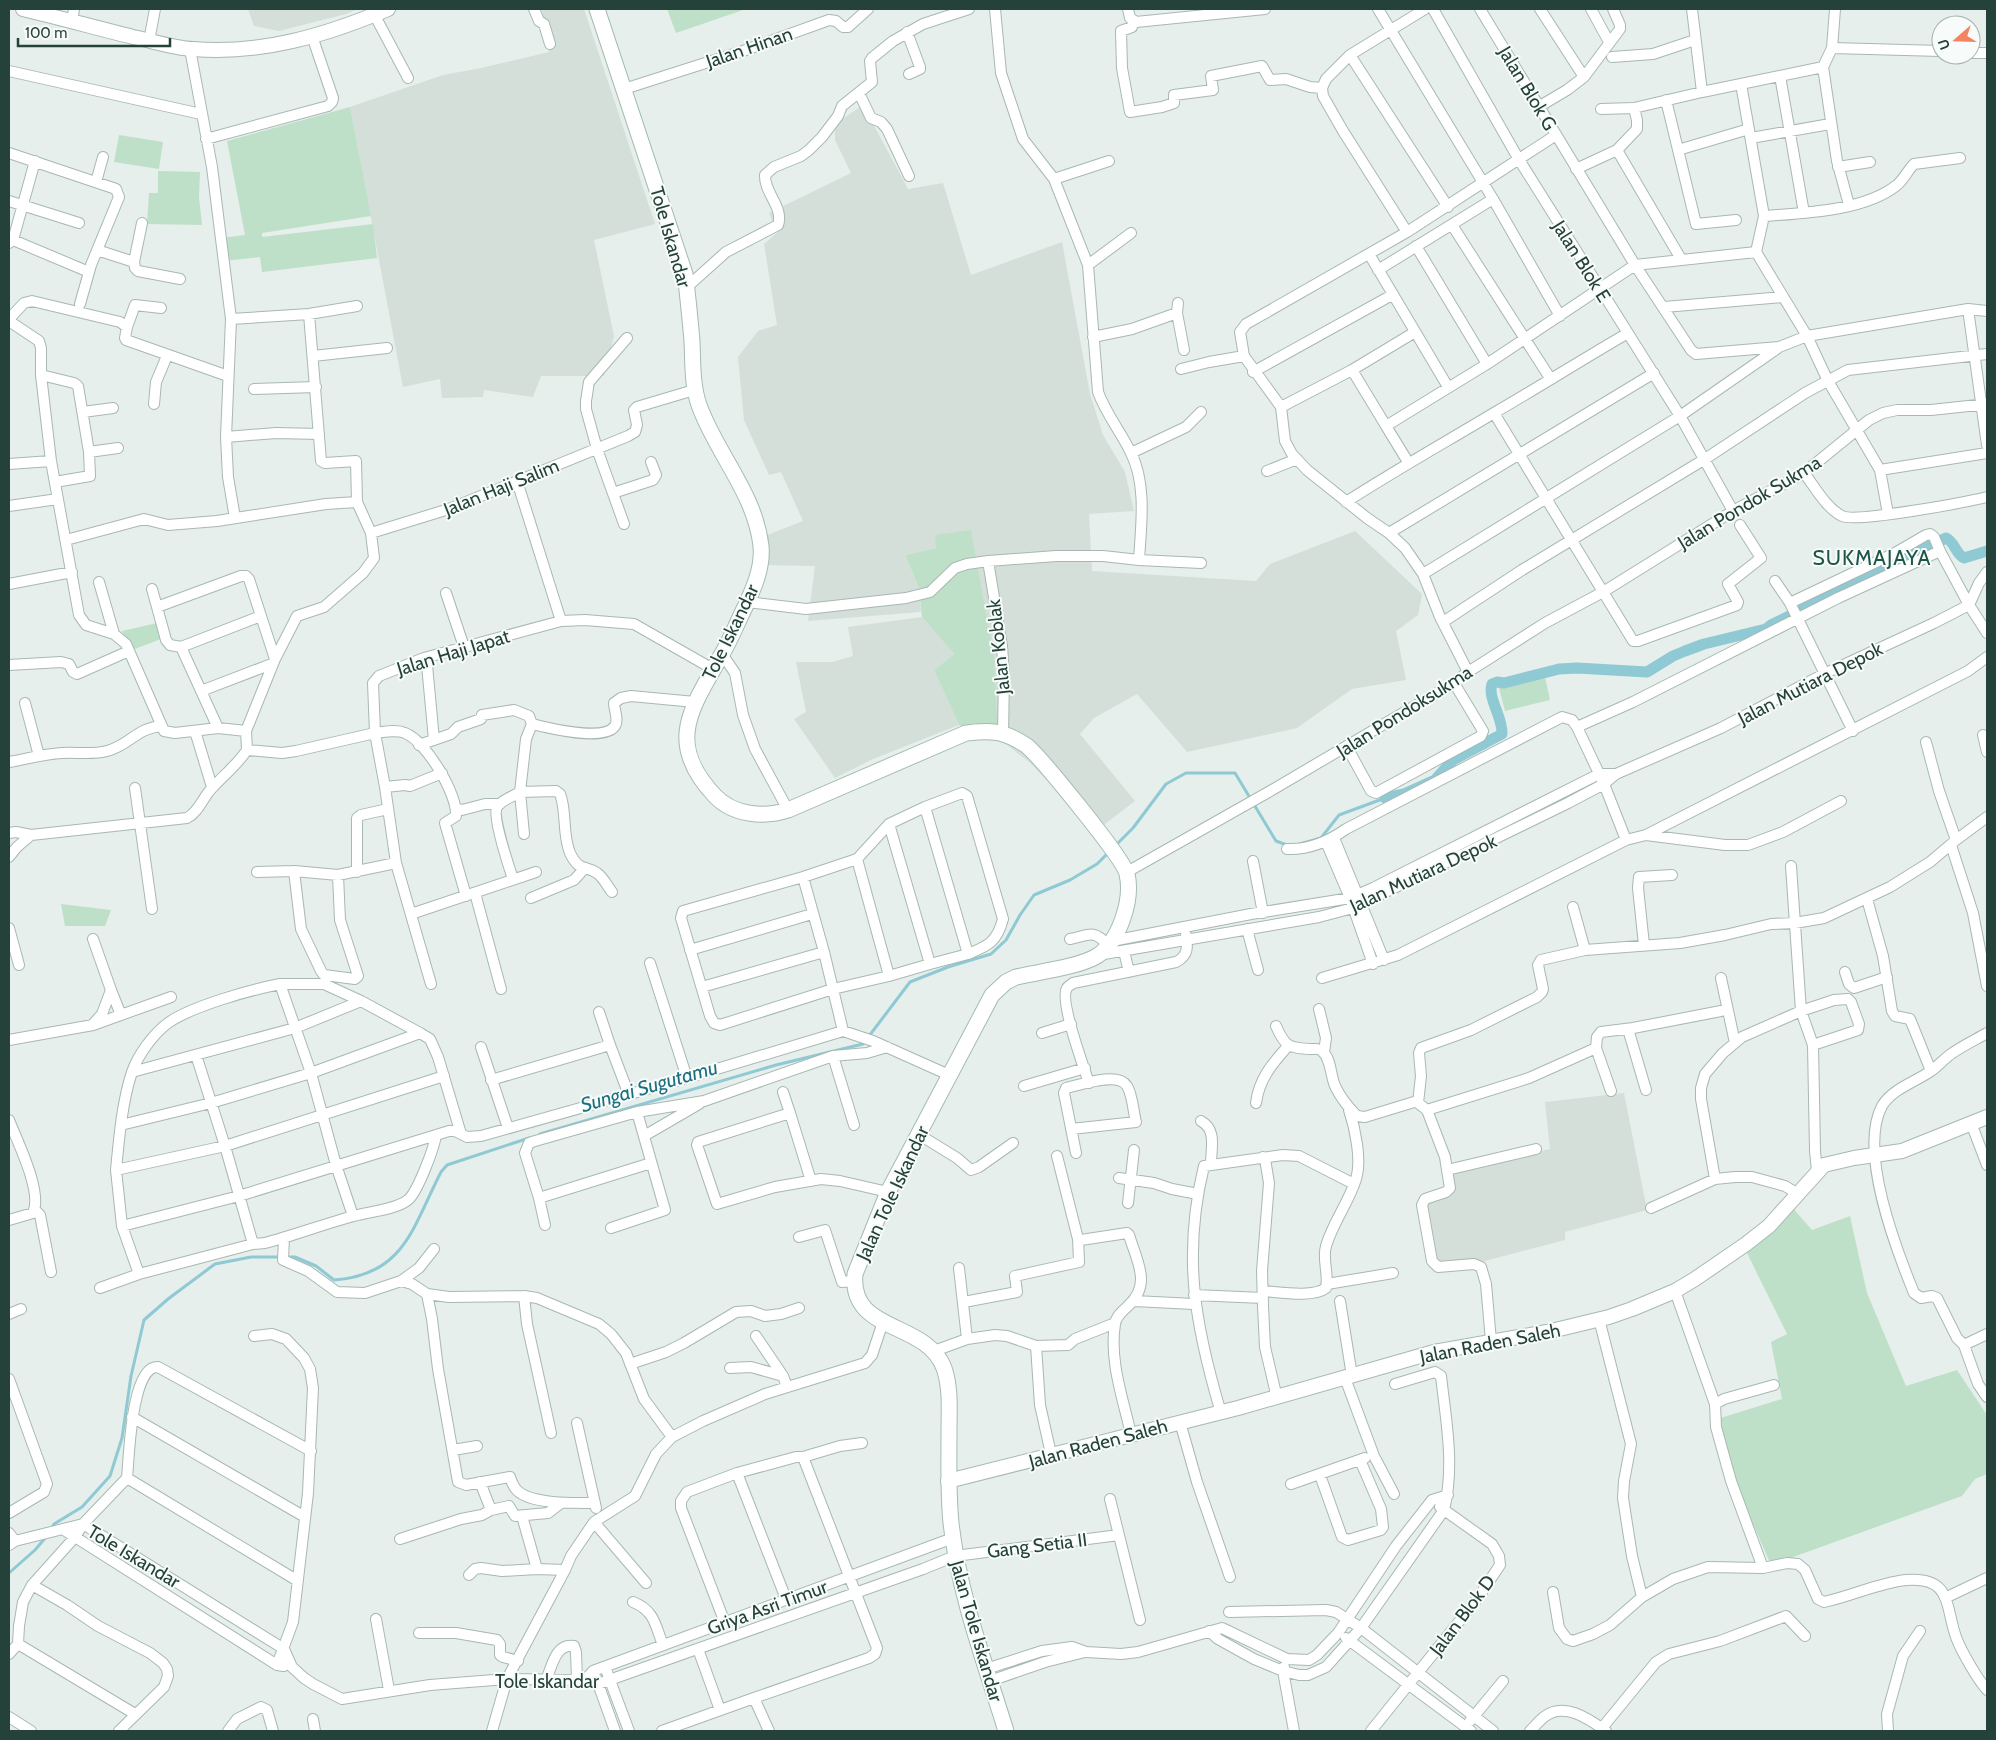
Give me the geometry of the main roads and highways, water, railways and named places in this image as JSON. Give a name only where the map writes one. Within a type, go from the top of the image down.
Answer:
[{"type":"main road","name":"Tole Iskandar","points":[[597,9],[685,274],[694,390],[713,439],[741,486],[758,528],[761,548],[759,570],[747,602],[722,654],[695,702],[686,728],[689,759],[706,787],[718,800],[730,808],[742,812],[770,814],[788,810],[966,734],[977,732],[1003,734],[1026,746],[1099,832],[1117,855],[1127,872],[1129,885],[1118,932],[1106,947]]},
{"type":"main road","name":"Jalan Tole Iskandar","points":[[1006,1731],[964,1597],[955,1556],[948,1481],[949,1397],[942,1362],[934,1351],[920,1339],[869,1314],[860,1304],[854,1281],[855,1274],[888,1192],[992,995],[1006,982],[1016,977],[1087,961],[1106,947]]},
{"type":"waterway","points":[[1385,798],[1404,794],[1435,780],[1453,760],[1502,734],[1502,728],[1493,701],[1492,684],[1497,682],[1504,683],[1559,669],[1577,668],[1647,672],[1673,656],[1704,644],[1766,629],[1946,538],[1964,558],[1987,551]]},
{"type":"waterway","name":"Sungai Sugutamu","points":[[1114,847],[1133,828],[1166,784],[1186,773],[1235,773],[1276,841],[1287,845]]},
{"type":"waterway","name":"Sungai Sugutamu","points":[[1300,844],[1321,838],[1339,815],[1385,798]]},
{"type":"waterway","name":"Sungai Sugutamu","points":[[540,1134],[776,1065],[863,1044],[910,982],[948,967],[991,954],[1006,940],[1034,895],[1070,880],[1097,864],[1108,853]]},
{"type":"waterway","name":"Sungai Sugutamu","points":[[51,1529],[54,1524],[82,1507],[110,1476],[122,1438],[131,1376],[144,1320],[168,1299],[215,1264],[251,1257],[295,1257],[316,1266],[334,1280],[358,1276],[377,1269],[392,1258],[404,1244],[414,1229],[441,1172],[447,1165],[529,1138]]},
{"type":"waterway","name":"Sungai Sugutamu","points":[[9,1573],[35,1550],[46,1537]]},
{"type":"district","name":"SUKMAJAYA","points":[[1872,558]]}]
